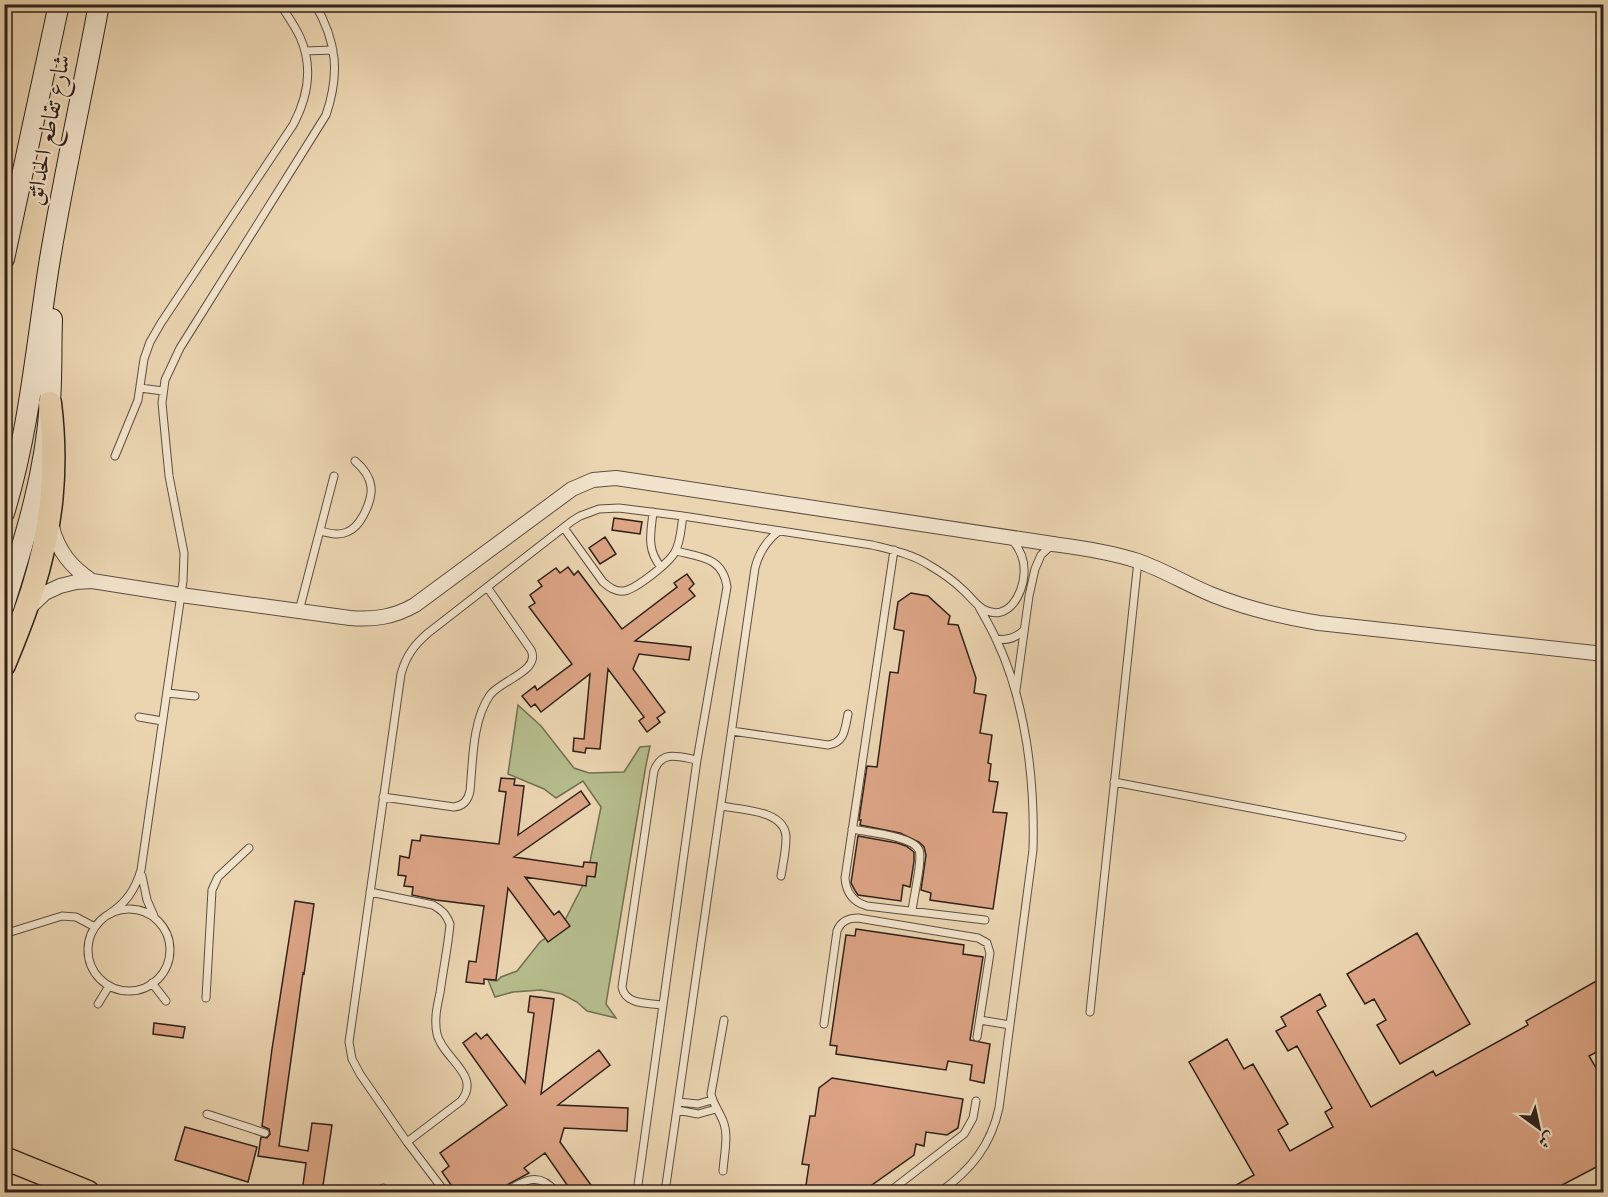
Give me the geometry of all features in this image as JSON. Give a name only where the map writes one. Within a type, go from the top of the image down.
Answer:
[{"type":"main road","name":"شارع تقاطع الحدائق","points":[[4,259],[58,4]]},
{"type":"main road","name":"شارع تقاطع الحدائق","points":[[4,513],[13,486],[25,428],[49,264],[99,4]]},
{"type":"main road","points":[[14,610],[39,567],[50,514],[54,449],[50,403],[52,300],[49,264]]},
{"type":"main road","points":[[4,665],[14,610],[10,586],[36,496],[50,403]]},
{"type":"main road","points":[[4,1146],[14,1162],[88,1192]]},
{"type":"street","points":[[14,610],[33,604],[45,593],[60,586],[92,581],[299,611],[364,619],[383,618],[403,612],[426,598],[572,489],[593,480],[616,478],[1117,555],[1158,569],[1211,594],[1282,617],[1604,654]]},
{"type":"street","points":[[50,514],[56,541],[62,553],[70,564],[92,581]]},
{"type":"lane","points":[[115,456],[134,412],[144,358],[150,342],[299,113],[307,89],[305,51],[295,27],[280,4]]},
{"type":"lane","points":[[109,915],[128,909],[138,910],[155,919],[167,936],[169,957],[166,967],[160,976],[144,988],[127,991],[109,986],[101,980],[90,964],[88,945],[96,927],[109,915],[127,900],[141,870],[184,574],[184,553],[166,459],[162,414],[163,391],[180,348],[326,115],[334,84],[335,67],[330,34],[315,4]]},
{"type":"lane","points":[[305,51],[333,50]]},
{"type":"lane","points":[[140,388],[163,391]]},
{"type":"lane","points":[[320,531],[347,533],[358,525],[369,504],[370,481],[355,461]]},
{"type":"lane","points":[[299,611],[334,476]]},
{"type":"lane","points":[[445,1192],[360,1074],[350,1050],[350,1034],[401,674],[408,655],[421,639],[580,516],[599,509],[619,508],[683,516],[894,550],[927,563],[946,575],[983,609],[995,612],[1008,609],[1017,599],[1027,585],[1041,555],[1053,544]]},
{"type":"lane","points":[[653,512],[650,547],[661,567]]},
{"type":"lane","points":[[564,528],[603,582],[616,590],[624,591],[661,567],[676,551],[683,516]]},
{"type":"lane","points":[[665,1192],[755,568],[761,550],[779,531]]},
{"type":"lane","points":[[1010,538],[1022,554],[1027,585],[1016,695]]},
{"type":"lane","points":[[894,550],[845,885],[851,896],[867,906],[985,920]]},
{"type":"lane","points":[[637,1192],[697,760],[727,587],[722,569],[715,562],[676,551]]},
{"type":"lane","points":[[1090,1012],[1138,561]]},
{"type":"lane","points":[[383,797],[454,807],[459,807],[466,801],[470,791],[478,722],[484,707],[495,689],[530,667],[533,659],[531,650],[487,587]]},
{"type":"lane","points":[[940,1192],[972,1165],[984,1148],[991,1135],[999,1108],[1033,850],[1034,819],[1029,756],[1016,695],[996,639],[978,605]]},
{"type":"lane","points":[[996,639],[1015,637],[1024,630]]},
{"type":"lane","points":[[167,693],[195,696]]},
{"type":"lane","points":[[732,731],[833,745],[843,736],[848,714]]},
{"type":"lane","points":[[139,717],[162,721]]},
{"type":"lane","points":[[663,1005],[630,1000],[624,995],[622,987],[654,771],[660,760],[665,757],[697,760]]},
{"type":"lane","points":[[1114,782],[1402,837]]},
{"type":"lane","points":[[721,806],[769,815],[781,824],[786,837],[782,876]]},
{"type":"lane","points":[[852,829],[907,840],[918,848],[920,858],[912,911]]},
{"type":"lane","points":[[206,998],[212,891],[218,878],[249,848]]},
{"type":"lane","points":[[141,870],[144,891],[155,919]]},
{"type":"lane","points":[[370,891],[433,905],[441,909],[450,924],[436,1012],[436,1030],[442,1046],[467,1079],[468,1087],[461,1101],[407,1142]]},
{"type":"lane","points":[[4,934],[62,916],[75,917],[96,927]]},
{"type":"lane","points":[[824,1024],[837,931],[843,922],[853,918],[967,936],[987,943],[990,953],[977,1037]]},
{"type":"lane","points":[[152,983],[166,1001]]},
{"type":"lane","points":[[98,1004],[109,986]]},
{"type":"lane","points":[[723,1170],[725,1129],[711,1094],[724,1020]]},
{"type":"lane","points":[[980,1020],[1010,1025]]},
{"type":"lane","points":[[678,1102],[698,1104],[712,1100]]},
{"type":"lane","points":[[889,1192],[964,1134],[973,1118],[976,1101]]},
{"type":"lane","points":[[677,1110],[698,1114],[716,1109]]},
{"type":"lane","points":[[207,1114],[265,1133]]},
{"type":"lane","points":[[506,1192],[522,1182],[534,1179],[546,1183],[556,1192]]},
{"type":"green space","points":[[518,705],[541,726],[574,768],[589,773],[624,772],[640,747],[650,746],[606,1004],[616,1018],[587,1011],[577,1002],[562,994],[541,990],[513,992],[495,997],[488,980],[497,981],[517,971],[540,942],[562,926],[587,877],[601,807],[583,781],[556,798],[544,789],[508,774]]},
{"type":"building","points":[[614,518],[642,522],[640,534],[612,530]]},
{"type":"building","points":[[605,537],[616,554],[600,564],[589,548]]},
{"type":"building","points":[[568,567],[574,575],[578,571],[622,629],[677,587],[674,583],[687,574],[694,584],[689,589],[695,596],[635,641],[691,647],[689,660],[639,654],[633,669],[665,712],[657,718],[660,722],[647,732],[639,721],[644,717],[608,669],[600,749],[586,748],[585,753],[573,751],[574,738],[584,739],[590,674],[541,712],[535,704],[531,707],[522,696],[535,686],[537,690],[572,664],[529,607],[535,603],[530,595],[542,586],[538,581],[556,568],[560,573]]},
{"type":"building","points":[[911,593],[928,596],[950,616],[948,624],[958,625],[976,678],[974,693],[986,695],[980,733],[992,735],[988,763],[991,764],[989,781],[998,782],[993,812],[1007,813],[993,909],[930,900],[931,893],[921,890],[926,855],[924,847],[900,833],[860,825],[867,766],[877,767],[890,672],[898,673],[904,631],[894,629],[898,602]]},
{"type":"building","points":[[501,778],[515,779],[514,785],[524,786],[518,835],[581,791],[590,804],[514,857],[583,867],[584,862],[597,863],[595,877],[587,876],[586,886],[525,877],[554,915],[559,911],[570,926],[548,942],[508,888],[496,980],[484,979],[484,984],[466,982],[469,961],[476,962],[484,906],[412,895],[413,887],[404,886],[406,876],[398,875],[400,856],[409,858],[412,840],[420,841],[421,835],[499,844],[506,792],[499,791]]},
{"type":"building","points":[[858,836],[897,843],[914,852],[910,887],[903,885],[901,901],[858,895],[856,892],[851,883]]},
{"type":"building","points":[[295,901],[314,904],[279,1146],[308,1151],[312,1123],[332,1125],[322,1192],[302,1192],[306,1163],[258,1156],[261,1137],[267,1138],[270,1134],[269,1129],[262,1126]]},
{"type":"building","points":[[856,929],[964,945],[963,954],[983,957],[970,1040],[990,1044],[984,1083],[970,1080],[972,1065],[948,1061],[946,1070],[836,1054],[837,1046],[830,1045],[846,935],[855,936]]},
{"type":"building","points":[[1417,933],[1470,1024],[1400,1064],[1377,1025],[1386,1020],[1374,999],[1365,1004],[1347,974]]},
{"type":"building","points":[[1598,980],[1604,989],[1604,1048],[1589,1056],[1604,1081],[1604,1163],[1549,1192],[1224,1192],[1254,1175],[1189,1062],[1227,1039],[1244,1069],[1253,1064],[1288,1124],[1278,1130],[1290,1151],[1333,1127],[1325,1112],[1332,1108],[1297,1046],[1288,1051],[1276,1031],[1286,1026],[1281,1017],[1320,994],[1326,1006],[1317,1011],[1371,1107],[1433,1071],[1436,1076],[1528,1025],[1526,1021]]},
{"type":"building","points":[[530,996],[554,999],[541,1094],[599,1050],[610,1065],[558,1105],[628,1108],[627,1131],[564,1128],[560,1142],[596,1192],[572,1192],[545,1153],[524,1168],[529,1173],[503,1187],[500,1192],[456,1192],[442,1172],[449,1166],[440,1153],[507,1105],[463,1043],[476,1033],[481,1039],[487,1034],[525,1083],[534,1013],[528,1012]]},
{"type":"building","points":[[154,1023],[185,1027],[183,1038],[153,1034]]},
{"type":"building","points":[[832,1078],[963,1099],[958,1128],[947,1135],[926,1132],[924,1146],[916,1144],[914,1155],[862,1192],[805,1192],[809,1165],[802,1164],[810,1116],[815,1116],[819,1088]]},
{"type":"building","points":[[185,1127],[257,1147],[248,1182],[175,1160]]}]
